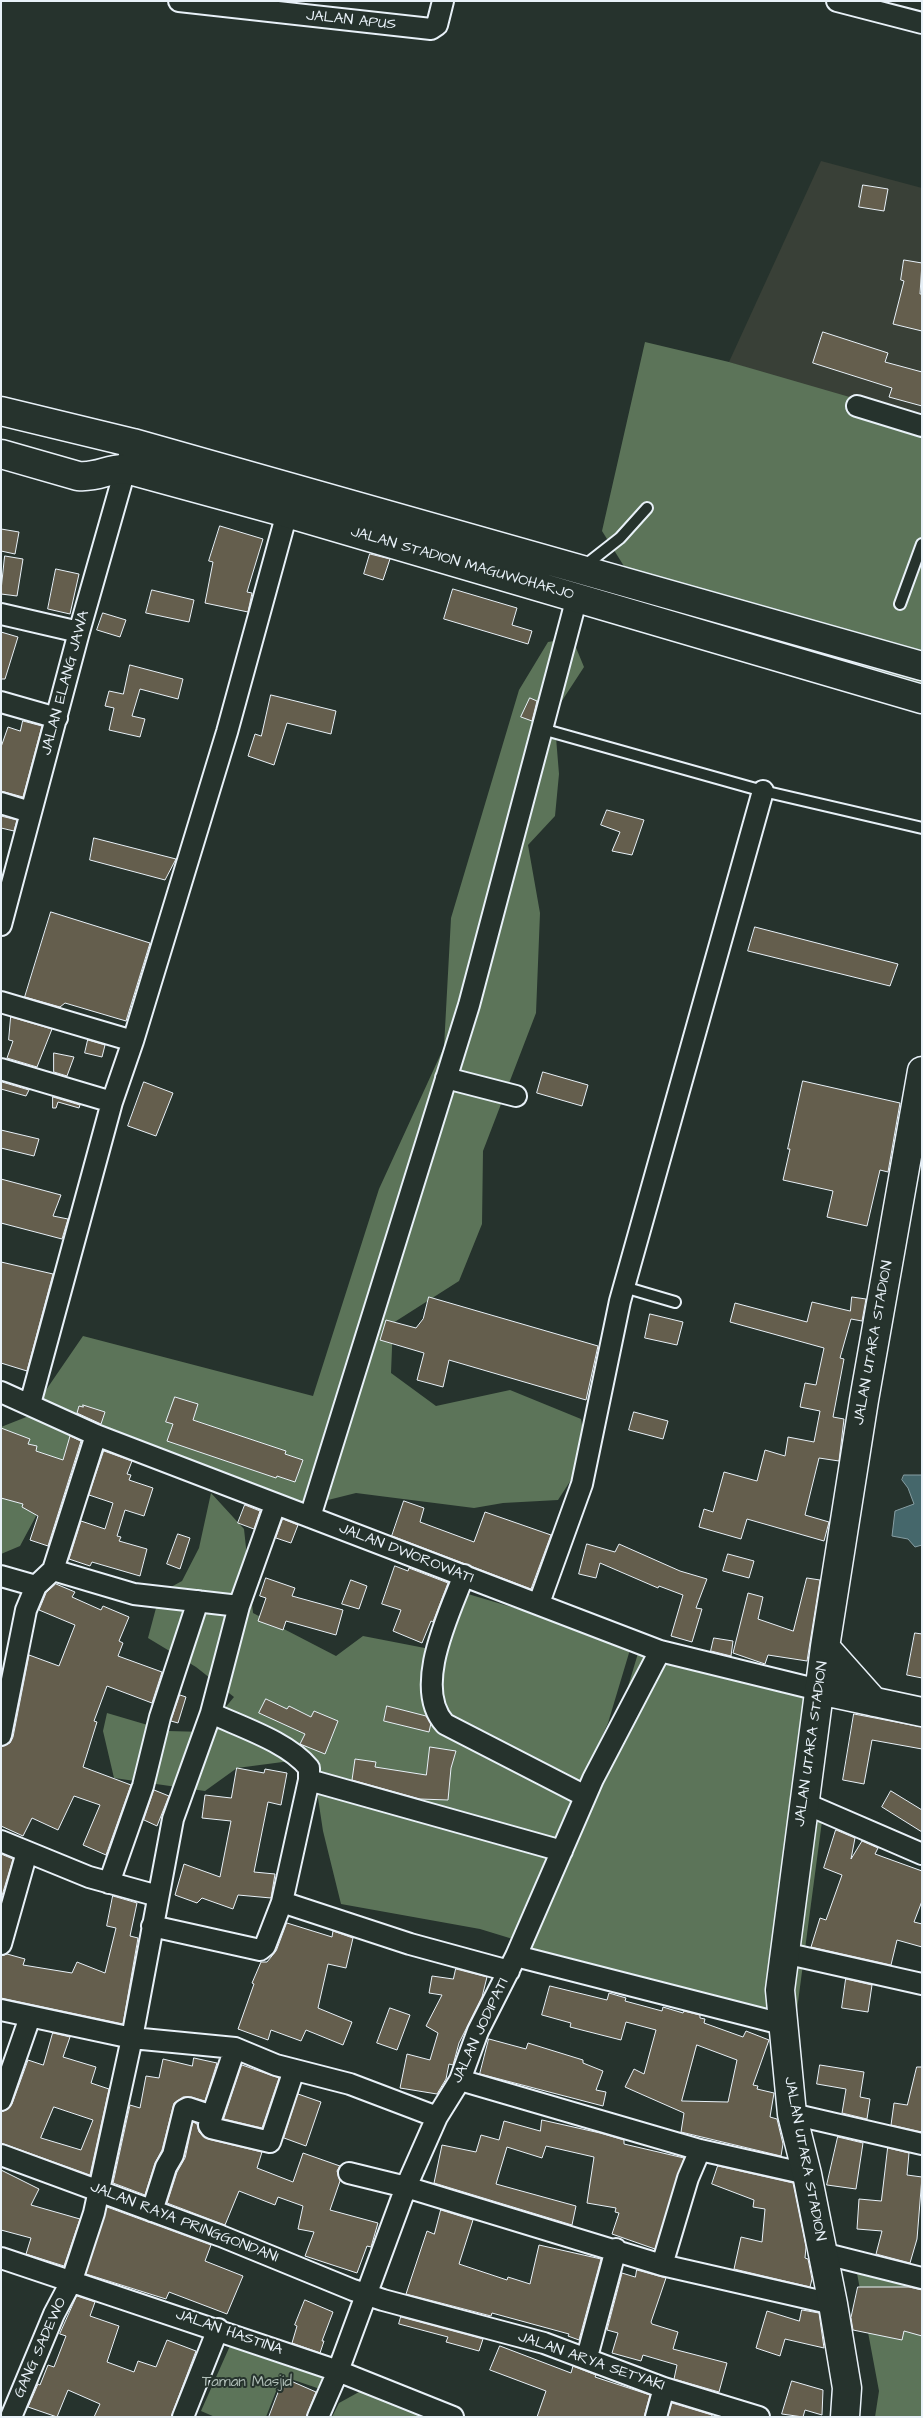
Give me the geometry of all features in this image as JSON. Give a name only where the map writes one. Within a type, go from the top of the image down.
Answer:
[{"type":"main road","name":"JALAN STADION MAGUWOHARJO","points":[[1,411],[133,442],[922,666]]},
{"type":"main road","points":[[61,471],[72,429]]},
{"type":"main road","name":"JALAN STADION MAGUWOHARJO","points":[[1,454],[90,477],[104,474],[115,468],[126,469],[287,512],[922,699]]},
{"type":"main road","points":[[656,622],[664,593]]},
{"type":"main road","name":"JALAN UTARA STADION","points":[[845,2417],[847,2388],[833,2304],[807,2174],[792,2114],[780,1990],[825,1647],[864,1400],[922,1071]]},
{"type":"main road","points":[[825,1647],[874,1702]]},
{"type":"main road","points":[[819,1690],[922,1712]]},
{"type":"street","name":"JALAN APUS","points":[[179,1],[430,29],[437,25],[443,1]]},
{"type":"street","points":[[837,1],[867,5],[922,23]]},
{"type":"street","points":[[857,406],[922,426]]},
{"type":"street","name":"JALAN ELANG JAWA","points":[[1,925],[6,887],[57,718],[79,632],[133,442]]},
{"type":"street","points":[[30,1404],[112,1102],[133,1041],[227,732],[287,512]]},
{"type":"street","points":[[310,1517],[469,1005],[578,597]]},
{"type":"street","points":[[1,614],[79,632]]},
{"type":"street","points":[[1,702],[57,718]]},
{"type":"street","points":[[539,1603],[582,1484],[624,1287],[763,791]]},
{"type":"street","points":[[1,803],[30,812]]},
{"type":"street","points":[[1,1002],[133,1041]]},
{"type":"street","points":[[1,1069],[112,1102]]},
{"type":"street","points":[[446,1078],[516,1096]]},
{"type":"street","name":"JALAN DWOROWATI","points":[[1,1392],[96,1435],[275,1505],[539,1603],[660,1651],[819,1690]]},
{"type":"street","points":[[1,1735],[8,1660],[36,1586],[53,1570],[96,1435]]},
{"type":"street","name":"GANG SADEWO","points":[[11,2417],[54,2314],[72,2280],[86,2238],[132,2038],[173,1819],[211,1713],[239,1606],[275,1505]]},
{"type":"street","points":[[53,1570],[134,1594],[239,1606]]},
{"type":"street","points":[[464,1575],[444,1628],[432,1670],[432,1689],[438,1717],[445,1724],[585,1796]]},
{"type":"street","points":[[1,1576],[36,1586]]},
{"type":"street","points":[[109,1883],[142,1786],[160,1717],[198,1601]]},
{"type":"street","name":"JALAN JODIPATI","points":[[318,2417],[338,2371],[406,2187],[437,2117],[460,2080],[478,2031],[512,1964],[585,1796],[660,1651]]},
{"type":"street","points":[[152,1926],[260,1950],[266,1946],[282,1902],[310,1768],[303,1760],[286,1749],[211,1713]]},
{"type":"street","points":[[309,1780],[562,1851]]},
{"type":"street","points":[[804,1803],[922,1854]]},
{"type":"street","points":[[1,1841],[109,1883],[158,1896]]},
{"type":"street","points":[[1,1944],[27,1852]]},
{"type":"street","points":[[282,1902],[410,1944],[512,1964],[782,2024]]},
{"type":"street","points":[[784,1953],[922,1984]]},
{"type":"street","points":[[1,2010],[132,2038],[235,2048],[294,2070],[350,2084],[437,2117]]},
{"type":"street","points":[[1,2100],[30,2017]]},
{"type":"street","points":[[235,2048],[209,2125],[211,2128],[270,2142],[294,2070]]},
{"type":"street","points":[[460,2080],[700,2150],[807,2174]]},
{"type":"street","points":[[152,2211],[166,2167],[173,2155],[184,2110],[188,2108],[212,2116]]},
{"type":"street","points":[[792,2114],[922,2144]]},
{"type":"street","points":[[662,2265],[688,2178],[700,2150]]},
{"type":"street","name":"JALAN RAYA PRINGGONDANI","points":[[1,2154],[221,2236],[365,2294]]},
{"type":"street","points":[[349,2173],[406,2187],[662,2265],[833,2304]]},
{"type":"street","points":[[586,2357],[616,2250]]},
{"type":"street","points":[[822,2254],[922,2278]]},
{"type":"street","name":"JALAN HASTINA","points":[[1,2258],[72,2280],[338,2371],[453,2417]]},
{"type":"street","name":"JALAN ARYA SETYAKI","points":[[365,2294],[544,2343],[586,2357],[664,2388],[759,2417]]},
{"type":"street","points":[[183,2417],[218,2329]]},
{"type":"street","points":[[656,2417],[664,2388]]},
{"type":"lane","points":[[580,569],[620,538],[647,508]]},
{"type":"lane","points":[[900,604],[922,544]]},
{"type":"lane","points":[[542,729],[763,791],[922,828]]},
{"type":"lane","points":[[624,1287],[675,1302]]},
{"type":"shaded area","points":[[821,161],[922,188],[922,425],[729,362]]},
{"type":"green space","points":[[645,342],[729,362],[922,418],[922,660],[627,571],[602,531]]},
{"type":"green space","points":[[683,610],[922,678],[922,689],[681,617]]},
{"type":"green space","points":[[572,638],[584,667],[554,713],[559,774],[555,816],[528,845],[540,913],[536,1013],[483,1151],[482,1224],[459,1281],[393,1323],[391,1373],[436,1406],[510,1390],[581,1419],[587,1455],[558,1500],[503,1503],[474,1508],[356,1493],[288,1510],[111,1442],[97,1463],[68,1460],[32,1504],[36,1516],[20,1546],[1,1554],[1,1427],[44,1410],[35,1406],[83,1336],[313,1396],[379,1189],[444,1047],[451,918],[519,690],[548,642]]},
{"type":"green space","points":[[211,1493],[244,1529],[253,1613],[336,1656],[363,1636],[430,1649],[468,1594],[632,1643],[608,1723],[543,1865],[516,1940],[480,1929],[341,1904],[323,1831],[316,1785],[298,1760],[237,1768],[205,1791],[114,1778],[103,1731],[107,1713],[168,1731],[205,1732],[234,1697],[196,1667],[148,1638],[160,1593],[182,1581],[199,1548]]},
{"type":"green space","points":[[639,1650],[814,1695],[822,1821],[796,2017],[516,1956],[600,1780]]},
{"type":"green space","points":[[856,2268],[922,2285],[922,2417],[875,2417],[879,2391]]},
{"type":"green space","name":"Taman Masjid","points":[[233,2339],[338,2371],[323,2390],[282,2376],[266,2417],[215,2417],[201,2411]]},
{"type":"green space","points":[[359,2392],[384,2394],[428,2417],[332,2417],[339,2403]]},
{"type":"water","points":[[904,1475],[922,1475],[922,1545],[915,1547],[908,1539],[892,1536],[895,1511],[914,1504],[908,1488],[902,1480]]},
{"type":"building","points":[[863,185],[888,189],[884,211],[859,207]]},
{"type":"building","points":[[904,260],[922,263],[920,294],[922,294],[922,331],[893,324],[904,281],[901,280]]},
{"type":"building","points":[[823,332],[888,353],[885,362],[922,372],[922,406],[889,397],[892,388],[813,363]]},
{"type":"building","points":[[220,526],[263,539],[247,592],[252,593],[248,612],[205,603],[213,562],[209,561]]},
{"type":"building","points":[[1,529],[19,532],[15,554],[1,551]]},
{"type":"building","points":[[370,554],[390,559],[383,580],[364,574]]},
{"type":"building","points":[[5,556],[23,559],[17,596],[1,594]]},
{"type":"building","points":[[56,569],[79,574],[70,614],[48,609]]},
{"type":"building","points":[[453,589],[517,608],[512,625],[532,631],[528,644],[444,619]]},
{"type":"building","points":[[152,590],[194,600],[189,622],[146,613]]},
{"type":"building","points":[[103,613],[126,620],[120,637],[97,630]]},
{"type":"building","points":[[1,632],[18,637],[5,679],[1,679]]},
{"type":"building","points":[[130,665],[183,679],[178,699],[140,689],[132,716],[145,719],[140,737],[109,730],[114,708],[105,706],[109,691],[123,694]]},
{"type":"building","points":[[271,695],[336,711],[331,734],[287,723],[274,765],[248,756],[255,734],[261,736]]},
{"type":"building","points":[[530,698],[537,701],[532,721],[521,717]]},
{"type":"building","points":[[23,721],[42,726],[23,797],[1,791],[1,747],[8,727],[20,731]]},
{"type":"building","points":[[607,810],[644,820],[632,855],[612,851],[620,832],[601,825]]},
{"type":"building","points":[[1,816],[17,820],[14,831],[1,828]]},
{"type":"building","points":[[94,838],[176,859],[165,880],[90,860]]},
{"type":"building","points":[[51,912],[150,943],[126,1021],[65,1003],[60,1007],[25,997]]},
{"type":"building","points":[[755,927],[898,964],[890,986],[748,951]]},
{"type":"building","points":[[11,1017],[52,1029],[37,1067],[7,1058],[13,1041],[9,1040]]},
{"type":"building","points":[[88,1040],[105,1045],[102,1057],[85,1053]]},
{"type":"building","points":[[54,1053],[74,1057],[67,1076],[54,1072]]},
{"type":"building","points":[[543,1072],[588,1085],[582,1106],[537,1093]]},
{"type":"building","points":[[803,1081],[900,1103],[888,1172],[880,1170],[867,1226],[827,1217],[833,1191],[783,1180]]},
{"type":"building","points":[[2,1082],[29,1090],[26,1096],[1,1089]]},
{"type":"building","points":[[144,1082],[173,1093],[156,1136],[128,1126]]},
{"type":"building","points":[[53,1097],[80,1105],[79,1108],[58,1102],[56,1108],[53,1108]]},
{"type":"building","points":[[1,1130],[39,1139],[34,1156],[1,1148]]},
{"type":"building","points":[[1,1179],[61,1195],[53,1216],[68,1219],[62,1239],[1,1223]]},
{"type":"building","points":[[1,1262],[53,1274],[27,1371],[1,1363]]},
{"type":"building","points":[[429,1297],[598,1346],[586,1400],[449,1360],[443,1387],[417,1380],[424,1353],[380,1340],[386,1320],[416,1328],[423,1319]]},
{"type":"building","points":[[852,1297],[866,1299],[862,1321],[851,1319],[840,1358],[844,1359],[833,1417],[844,1419],[839,1461],[819,1458],[805,1515],[829,1522],[824,1541],[747,1519],[741,1539],[699,1527],[704,1509],[713,1512],[724,1472],[757,1481],[765,1450],[785,1456],[788,1437],[814,1442],[820,1411],[800,1407],[805,1383],[816,1385],[824,1348],[730,1322],[735,1303],[807,1322],[812,1302],[850,1311]]},
{"type":"building","points":[[650,1314],[683,1322],[677,1345],[645,1338]]},
{"type":"building","points":[[175,1397],[198,1404],[193,1420],[286,1451],[285,1454],[303,1460],[295,1482],[277,1476],[276,1478],[167,1441],[173,1424],[166,1422]]},
{"type":"building","points":[[83,1405],[105,1412],[101,1424],[77,1413],[79,1406],[83,1407]]},
{"type":"building","points":[[634,1412],[668,1421],[663,1439],[629,1430]]},
{"type":"building","points":[[1,1428],[30,1439],[28,1444],[37,1446],[36,1451],[63,1460],[70,1436],[81,1441],[48,1546],[30,1540],[38,1516],[22,1507],[23,1504],[1,1498]]},
{"type":"building","points":[[104,1451],[132,1461],[127,1474],[131,1475],[129,1480],[153,1488],[144,1516],[125,1510],[117,1536],[121,1537],[119,1541],[147,1549],[140,1576],[92,1562],[90,1566],[69,1559],[81,1521],[105,1529],[113,1503],[89,1495]]},
{"type":"building","points":[[404,1501],[424,1508],[420,1522],[474,1542],[485,1512],[551,1535],[531,1589],[392,1536]]},
{"type":"building","points":[[245,1505],[260,1511],[254,1529],[238,1523]]},
{"type":"building","points":[[283,1519],[298,1525],[291,1543],[276,1538]]},
{"type":"building","points":[[178,1534],[190,1538],[180,1569],[167,1564]]},
{"type":"building","points":[[587,1544],[615,1552],[619,1544],[680,1571],[707,1579],[696,1608],[702,1609],[692,1642],[671,1636],[683,1595],[659,1586],[658,1588],[600,1563],[596,1578],[579,1574]]},
{"type":"building","points":[[728,1554],[754,1561],[749,1578],[723,1571]]},
{"type":"building","points":[[395,1566],[408,1571],[409,1568],[448,1583],[433,1622],[431,1621],[422,1643],[393,1631],[401,1610],[382,1604]]},
{"type":"building","points":[[266,1578],[295,1588],[292,1596],[343,1610],[336,1635],[286,1621],[283,1630],[258,1621],[266,1598],[260,1596]]},
{"type":"building","points":[[807,1578],[820,1580],[807,1661],[768,1655],[765,1664],[733,1653],[748,1593],[763,1597],[758,1619],[793,1631]]},
{"type":"building","points":[[351,1580],[367,1586],[359,1609],[342,1604]]},
{"type":"building","points":[[56,1584],[75,1592],[72,1597],[101,1610],[103,1606],[129,1617],[119,1641],[123,1643],[118,1656],[162,1672],[152,1703],[107,1686],[94,1721],[97,1722],[83,1767],[131,1785],[106,1855],[83,1845],[100,1805],[74,1796],[58,1830],[32,1818],[23,1836],[1,1826],[1,1747],[10,1743],[13,1737],[29,1655],[59,1666],[75,1625],[39,1610],[46,1593]]},
{"type":"building","points":[[915,1633],[922,1634],[922,1678],[907,1675]]},
{"type":"building","points":[[714,1638],[733,1641],[731,1656],[711,1651]]},
{"type":"building","points":[[180,1695],[186,1697],[178,1723],[171,1721]]},
{"type":"building","points":[[266,1699],[287,1709],[289,1706],[311,1717],[314,1711],[338,1721],[325,1754],[300,1744],[305,1734],[259,1713]]},
{"type":"building","points":[[387,1706],[426,1716],[431,1723],[429,1732],[384,1721]]},
{"type":"building","points":[[854,1714],[922,1727],[922,1749],[872,1740],[864,1784],[843,1780]]},
{"type":"building","points":[[430,1747],[456,1751],[451,1768],[448,1800],[420,1799],[352,1780],[355,1759],[376,1762],[375,1767],[426,1775]]},
{"type":"building","points":[[237,1768],[264,1773],[265,1769],[287,1773],[281,1805],[268,1802],[254,1872],[275,1874],[271,1898],[238,1895],[233,1909],[202,1898],[197,1903],[175,1895],[184,1864],[220,1877],[231,1821],[202,1818],[205,1795],[231,1798]]},
{"type":"building","points":[[154,1790],[169,1796],[157,1826],[144,1820]]},
{"type":"building","points":[[891,1791],[922,1810],[922,1832],[882,1807]]},
{"type":"building","points":[[836,1830],[855,1838],[851,1859],[862,1841],[878,1848],[875,1854],[922,1871],[922,1901],[914,1922],[922,1924],[922,1947],[897,1940],[891,1965],[811,1947],[820,1918],[826,1920],[842,1875],[824,1868]]},
{"type":"building","points":[[1,1854],[13,1859],[1,1899]]},
{"type":"building","points":[[113,1896],[137,1903],[130,1936],[138,1938],[123,2024],[1,1998],[1,1956],[7,1954],[25,1959],[23,1965],[72,1973],[77,1962],[105,1973],[116,1928],[107,1926]]},
{"type":"building","points":[[287,1923],[332,1937],[333,1931],[353,1938],[346,1968],[328,1964],[318,2008],[352,2022],[343,2045],[306,2030],[301,2041],[271,2030],[268,2040],[238,2029],[254,1984],[252,1983],[261,1962],[267,1962],[276,1951]]},
{"type":"building","points":[[456,1969],[487,1977],[482,1997],[459,2043],[453,2065],[449,2064],[446,2079],[437,2094],[400,2088],[407,2054],[430,2060],[438,2033],[426,2026],[442,1995],[429,1993],[432,1976],[453,1979]]},
{"type":"building","points":[[846,1979],[872,1985],[868,2012],[842,2008]]},
{"type":"building","points":[[550,1986],[607,2000],[609,1993],[626,1998],[625,2001],[662,2011],[663,2007],[683,2013],[684,2011],[700,2015],[700,2018],[705,2019],[704,2023],[743,2037],[746,2031],[769,2040],[753,2085],[758,2086],[757,2089],[774,2093],[770,2117],[777,2119],[783,2144],[781,2156],[681,2132],[684,2113],[625,2087],[634,2069],[644,2074],[656,2030],[626,2022],[621,2040],[570,2027],[571,2023],[542,2015]],"holes":[[[697,2045],[737,2060],[728,2102],[682,2101]]]},
{"type":"building","points":[[390,2008],[410,2015],[397,2050],[377,2043]]},
{"type":"building","points":[[53,2033],[70,2037],[63,2057],[96,2067],[91,2083],[109,2089],[90,2175],[1,2143],[1,2112],[8,2109],[12,2104],[28,2060],[43,2065]],"holes":[[[54,2107],[93,2120],[81,2150],[41,2138]]]},
{"type":"building","points":[[489,2039],[526,2049],[528,2043],[583,2060],[583,2063],[603,2071],[596,2090],[606,2092],[603,2106],[480,2074]]},
{"type":"building","points":[[194,2058],[217,2063],[205,2101],[183,2097],[174,2103],[162,2150],[155,2163],[145,2195],[113,2183],[130,2105],[140,2108],[146,2076],[159,2078],[163,2059],[192,2066]]},
{"type":"building","points":[[242,2065],[279,2078],[262,2128],[224,2119]]},
{"type":"building","points":[[820,2065],[864,2072],[860,2097],[870,2099],[867,2119],[842,2113],[846,2089],[817,2084]]},
{"type":"building","points":[[917,2067],[922,2067],[922,2132],[891,2125],[894,2103],[907,2105]]},
{"type":"building","points":[[298,2094],[321,2102],[306,2146],[284,2138]]},
{"type":"building","points":[[542,2120],[600,2133],[624,2140],[624,2144],[684,2158],[655,2249],[612,2234],[619,2213],[615,2212],[616,2208],[587,2203],[594,2157],[546,2146],[542,2158],[507,2147],[496,2184],[576,2206],[572,2225],[434,2183],[442,2145],[476,2152],[481,2135],[499,2140],[504,2121],[540,2131]]},
{"type":"building","points":[[193,2122],[197,2124],[199,2132],[208,2139],[262,2152],[257,2168],[293,2182],[303,2153],[340,2166],[337,2171],[340,2181],[330,2210],[378,2223],[371,2247],[367,2246],[357,2273],[305,2256],[314,2232],[298,2229],[303,2206],[278,2197],[275,2205],[239,2191],[225,2225],[167,2203],[177,2172],[185,2158]]},
{"type":"building","points":[[838,2137],[863,2143],[856,2189],[827,2185]]},
{"type":"building","points":[[888,2148],[909,2153],[907,2175],[922,2177],[917,2239],[910,2263],[876,2254],[882,2231],[857,2229],[859,2199],[881,2201]]},
{"type":"building","points":[[718,2166],[793,2183],[806,2247],[805,2258],[808,2259],[812,2279],[810,2287],[734,2269],[741,2237],[762,2242],[765,2209],[753,2207],[754,2200],[712,2184]]},
{"type":"building","points":[[1,2170],[39,2189],[31,2205],[80,2219],[64,2266],[26,2254],[31,2238],[1,2230]]},
{"type":"building","points":[[107,2207],[211,2245],[205,2261],[243,2276],[227,2314],[169,2292],[166,2299],[86,2274]]},
{"type":"building","points":[[441,2210],[473,2220],[459,2264],[507,2280],[508,2277],[530,2284],[539,2245],[601,2259],[579,2340],[568,2336],[569,2334],[492,2313],[491,2316],[406,2294],[427,2231],[434,2234]]},
{"type":"building","points":[[637,2270],[666,2278],[651,2322],[652,2324],[678,2332],[673,2349],[727,2363],[719,2392],[674,2379],[677,2365],[643,2355],[641,2361],[612,2353],[618,2333],[607,2330],[622,2273],[635,2277]]},
{"type":"building","points":[[858,2287],[909,2287],[922,2290],[922,2336],[904,2331],[902,2340],[853,2330],[851,2318]]},
{"type":"building","points":[[77,2296],[95,2302],[90,2316],[119,2326],[107,2362],[134,2372],[138,2361],[156,2367],[167,2340],[196,2351],[171,2417],[94,2417],[100,2404],[68,2390],[57,2417],[28,2407],[48,2365],[54,2367],[66,2336],[60,2334]]},
{"type":"building","points":[[305,2300],[333,2312],[322,2341],[324,2341],[320,2353],[292,2343],[297,2326],[295,2325]]},
{"type":"building","points":[[802,2310],[819,2313],[824,2348],[785,2339],[780,2356],[756,2348],[767,2311],[799,2321]]},
{"type":"building","points":[[401,2317],[483,2339],[479,2351],[446,2342],[448,2337],[399,2324]]},
{"type":"building","points":[[500,2346],[571,2373],[573,2366],[596,2375],[595,2377],[650,2395],[644,2417],[537,2417],[546,2391],[490,2370]]},
{"type":"building","points":[[284,2378],[316,2392],[306,2417],[269,2417]]},
{"type":"building","points":[[792,2381],[823,2390],[822,2415],[805,2410],[803,2417],[782,2414]]},
{"type":"building","points":[[672,2403],[712,2415],[712,2417],[668,2417]]}]
